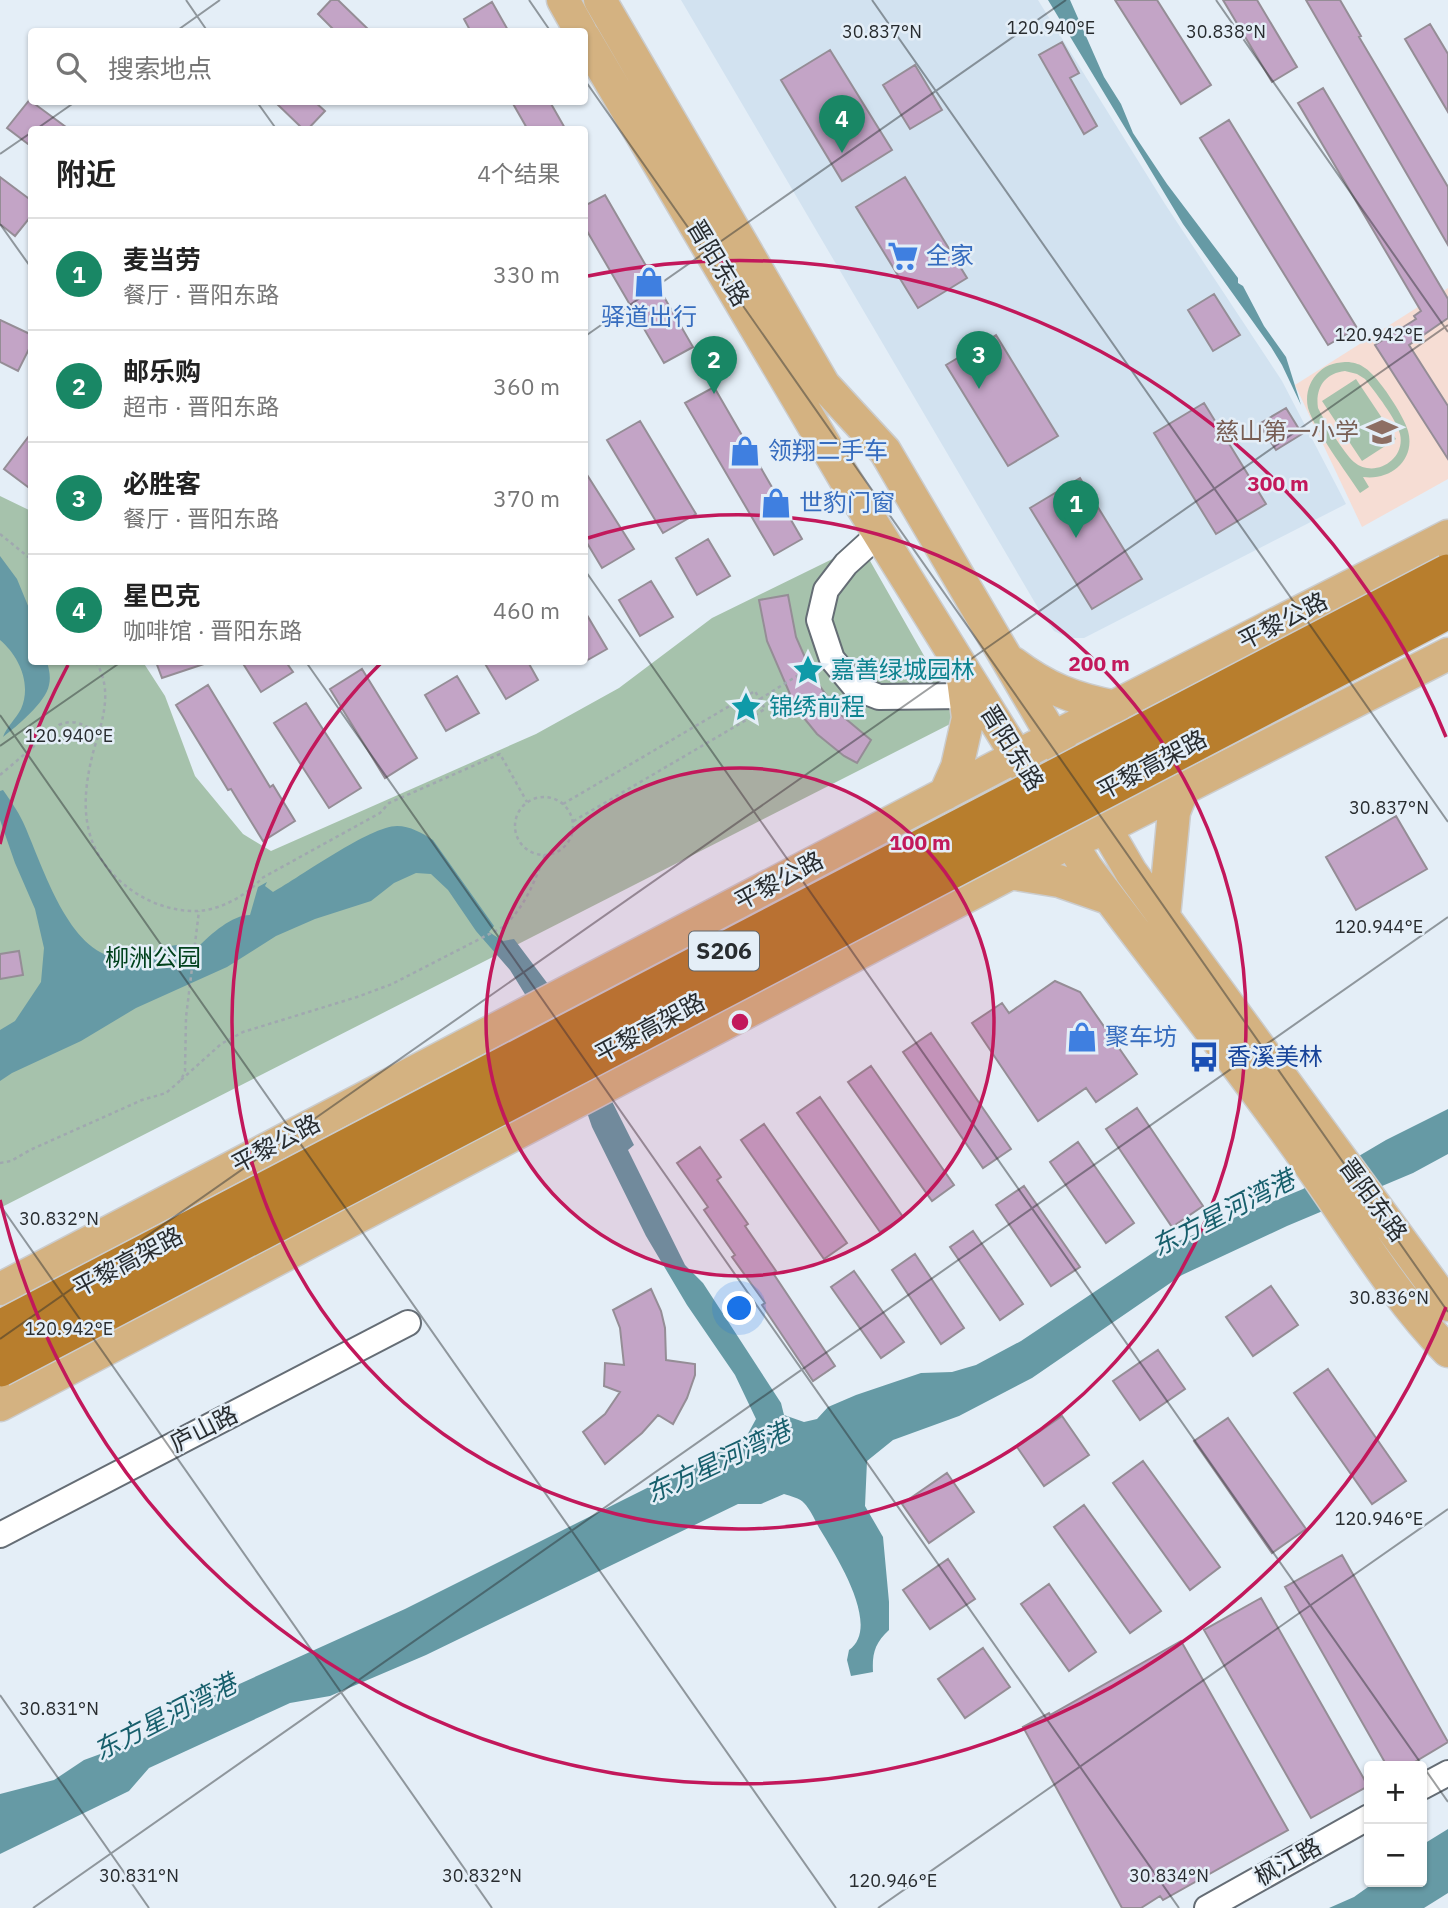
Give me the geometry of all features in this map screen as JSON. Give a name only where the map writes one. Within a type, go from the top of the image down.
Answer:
[{"type":"highway","name":"平黎高架路","points":[[0,1329],[1448,573]]},
{"type":"highway","name":"平黎高架路","points":[[0,1368],[1448,610]]},
{"type":"main road","points":[[563,0],[579,28]]},
{"type":"main road","name":"晋阳东路","points":[[600,0],[824,385],[885,451],[1131,872],[1164,916],[1321,1154],[1370,1254],[1448,1351]]},
{"type":"main road","name":"晋阳东路","points":[[588,44],[879,534],[963,682],[1017,756],[1108,898],[1321,1154],[1402,1239],[1448,1305]]},
{"type":"main road","name":"平黎公路","points":[[0,1289],[1017,756],[1448,536]]},
{"type":"main road","points":[[0,1405],[1010,873],[1070,842],[1106,828],[1448,653]]},
{"type":"main road","points":[[1005,657],[1037,681],[1079,700],[1116,707]]},
{"type":"main road","points":[[945,794],[957,767],[968,718],[963,682]]},
{"type":"main road","points":[[1164,916],[1174,812],[1183,789]]},
{"type":"main road","points":[[1010,873],[1059,881],[1108,898]]},
{"type":"street","points":[[879,534],[846,564],[826,590],[819,620],[831,655],[856,688],[879,697],[963,682]]},
{"type":"street","name":"庐山路","points":[[0,1535],[408,1323]]},
{"type":"street","points":[[1427,1784],[1448,1773]]},
{"type":"street","name":"枫江路","points":[[1207,1908],[1364,1820]]},
{"type":"path","points":[[0,534],[28,557]]},
{"type":"path","points":[[760,699],[831,655]]},
{"type":"path","points":[[97,665],[107,690],[85,799],[85,823],[99,855],[112,873],[131,891],[154,904],[179,911],[205,911],[236,899],[253,888],[262,878],[380,813],[389,803],[500,754],[527,802]]},
{"type":"path","points":[[563,804],[755,691],[760,699],[765,709],[572,822]]},
{"type":"path","points":[[0,775],[68,721],[80,723],[98,734]]},
{"type":"path","points":[[545,797],[563,804],[569,811],[572,822],[570,838],[565,846],[545,854],[530,851],[517,837],[516,818],[527,802],[545,797]]},
{"type":"path","points":[[0,1163],[11,1161],[142,1100],[166,1093],[221,1044],[243,1032],[392,984],[503,928],[514,918],[526,899],[545,854]]},
{"type":"path","points":[[181,1080],[185,1071],[186,1017],[199,911]]},
{"type":"shaded area","points":[[681,0],[1038,0],[1165,204],[1282,381],[1346,504],[1084,638],[1069,638],[1054,631]]},
{"type":"shaded area","name":"慈山第一小学","points":[[1448,288],[1448,479],[1362,527],[1295,385]]},
{"type":"green space","points":[[1345,362],[1361,366],[1377,379],[1408,431],[1408,451],[1399,466],[1383,476],[1363,477],[1369,487],[1360,493],[1331,451],[1311,417],[1307,403],[1309,388],[1322,369]],"holes":[[[1345,371],[1365,379],[1379,398],[1400,434],[1398,452],[1387,464],[1379,467],[1362,467],[1354,462],[1318,408],[1318,394],[1327,378]]]},
{"type":"green space","points":[[1356,379],[1396,439],[1362,461],[1322,401]]},
{"type":"green space","name":"柳洲公园","points":[[0,496],[28,510],[28,665],[145,665],[165,696],[195,776],[243,834],[271,851],[536,734],[619,688],[712,618],[861,545],[960,719],[0,1208]]},
{"type":"water","points":[[1048,0],[1070,0],[1104,77],[1121,104],[1133,133],[1167,184],[1238,278],[1238,283],[1243,286],[1264,326],[1286,357],[1301,405],[1271,347],[1183,224]]},
{"type":"water","points":[[0,556],[17,579],[28,606],[28,665],[48,665],[50,676],[43,699],[3,737],[21,709],[25,690],[18,662],[0,640]]},
{"type":"water","name":"东方星河湾港","points":[[3,790],[21,818],[57,901],[69,921],[82,938],[97,950],[121,958],[134,957],[174,945],[198,947],[229,922],[250,915],[258,887],[267,882],[265,886],[273,892],[353,843],[385,828],[407,827],[433,840],[494,926],[489,932],[503,941],[514,939],[563,1004],[634,1145],[628,1150],[685,1265],[703,1283],[781,1403],[784,1415],[804,1422],[817,1419],[828,1407],[856,1395],[921,1373],[952,1372],[976,1365],[1021,1341],[1157,1250],[1303,1189],[1386,1140],[1448,1109],[1448,1154],[1413,1173],[1287,1226],[1182,1275],[1032,1378],[959,1416],[893,1440],[867,1461],[865,1506],[883,1537],[889,1602],[889,1630],[875,1649],[873,1672],[851,1676],[847,1660],[849,1650],[858,1639],[861,1625],[853,1591],[809,1509],[800,1500],[784,1494],[761,1504],[738,1504],[426,1655],[330,1696],[290,1703],[149,1768],[129,1791],[0,1854],[0,1794],[54,1780],[84,1760],[144,1738],[204,1700],[405,1609],[745,1439],[756,1419],[735,1375],[687,1305],[646,1236],[592,1127],[576,1080],[544,1025],[510,970],[476,931],[448,890],[431,874],[416,873],[394,883],[371,901],[315,919],[276,936],[227,967],[136,1008],[81,1041],[0,1081],[0,1030],[15,1021],[41,982],[44,948],[35,909],[0,820],[0,791]]},
{"type":"water","points":[[1448,1829],[1448,1893],[1424,1908],[1329,1908],[1354,1897],[1368,1887],[1427,1887],[1427,1842]]},
{"type":"building","points":[[331,0],[338,0],[367,28],[332,28],[318,14]]},
{"type":"building","points":[[1115,0],[1157,0],[1211,85],[1181,104]]},
{"type":"building","points":[[1223,0],[1257,0],[1297,67],[1272,82]]},
{"type":"building","points":[[1306,0],[1340,0],[1361,36],[1359,37],[1448,187],[1448,245]]},
{"type":"building","points":[[492,2],[507,28],[469,28],[464,19]]},
{"type":"building","points":[[1430,24],[1448,54],[1448,112],[1405,39]]},
{"type":"building","points":[[1062,42],[1079,73],[1070,78],[1097,126],[1084,134],[1039,55]]},
{"type":"building","points":[[830,50],[892,150],[842,181],[781,80]]},
{"type":"building","points":[[915,65],[942,110],[910,129],[883,85]]},
{"type":"building","points":[[1323,88],[1448,299],[1448,318],[1409,345],[1448,406],[1448,459],[1375,345],[1416,319],[1414,316],[1421,311],[1298,103]]},
{"type":"building","points":[[28,102],[28,105],[36,105],[65,126],[28,126],[28,144],[7,128]]},
{"type":"building","points":[[278,105],[318,105],[325,111],[311,126],[300,126]]},
{"type":"building","points":[[514,105],[552,105],[564,126],[526,126]]},
{"type":"building","points":[[1229,120],[1357,328],[1328,345],[1200,138]]},
{"type":"building","points":[[0,177],[28,198],[28,220],[15,236],[0,224]]},
{"type":"building","points":[[905,177],[967,278],[918,308],[856,207]]},
{"type":"building","points":[[605,195],[693,347],[664,363],[588,233],[588,204]]},
{"type":"building","points":[[1214,294],[1240,335],[1213,351],[1188,310]]},
{"type":"building","points":[[0,320],[28,333],[28,351],[18,371],[0,362]]},
{"type":"building","points":[[996,335],[1058,436],[1008,466],[946,365]]},
{"type":"building","points":[[714,387],[802,539],[774,555],[685,403]]},
{"type":"building","points":[[1204,403],[1266,504],[1216,534],[1154,433]]},
{"type":"building","points":[[1286,408],[1302,434],[1276,450],[1259,424]]},
{"type":"building","points":[[640,421],[696,514],[663,533],[607,440]]},
{"type":"building","points":[[28,437],[28,487],[4,469]]},
{"type":"building","points":[[588,476],[634,549],[602,568],[588,545]]},
{"type":"building","points":[[1080,478],[1142,579],[1092,609],[1030,508]]},
{"type":"building","points":[[708,539],[730,576],[697,595],[676,558]]},
{"type":"building","points":[[651,581],[673,617],[640,636],[619,600]]},
{"type":"building","points":[[788,595],[796,637],[814,678],[840,714],[871,740],[857,763],[817,734],[786,696],[790,694],[767,641],[759,600]]},
{"type":"building","points":[[588,617],[607,649],[588,660]]},
{"type":"building","points":[[157,665],[201,665],[162,678]]},
{"type":"building","points":[[244,665],[288,665],[293,672],[261,692]]},
{"type":"building","points":[[486,665],[530,665],[538,680],[506,699]]},
{"type":"building","points":[[362,669],[417,758],[385,778],[330,689]]},
{"type":"building","points":[[457,676],[479,713],[446,731],[425,695]]},
{"type":"building","points":[[208,685],[270,787],[273,785],[295,821],[263,841],[176,705]]},
{"type":"building","points":[[306,703],[361,788],[329,808],[274,723]]},
{"type":"building","points":[[1396,816],[1427,869],[1356,910],[1326,857]]},
{"type":"building","points":[[19,951],[23,975],[0,979],[0,954]]},
{"type":"building","points":[[1055,981],[1080,992],[1137,1074],[1096,1102],[1086,1088],[1038,1121],[972,1023],[1002,1003],[1009,1013]]},
{"type":"building","points":[[931,1033],[1011,1149],[983,1168],[903,1052]]},
{"type":"building","points":[[871,1066],[954,1185],[932,1201],[848,1082]]},
{"type":"building","points":[[820,1097],[903,1217],[880,1232],[797,1113]]},
{"type":"building","points":[[1137,1108],[1203,1206],[1172,1227],[1106,1129]]},
{"type":"building","points":[[764,1124],[847,1243],[824,1259],[741,1140]]},
{"type":"building","points":[[1078,1142],[1134,1223],[1106,1243],[1050,1162]]},
{"type":"building","points":[[700,1147],[721,1177],[717,1180],[748,1224],[745,1226],[776,1271],[773,1273],[835,1366],[813,1381],[762,1305],[765,1303],[732,1257],[735,1255],[704,1210],[708,1207],[677,1163]]},
{"type":"building","points":[[1024,1186],[1080,1267],[1051,1286],[996,1205]]},
{"type":"building","points":[[973,1231],[1023,1304],[1000,1320],[950,1247]]},
{"type":"building","points":[[915,1254],[964,1328],[941,1344],[892,1270]]},
{"type":"building","points":[[854,1271],[904,1342],[881,1358],[831,1287]]},
{"type":"building","points":[[1271,1286],[1298,1325],[1253,1356],[1226,1317]]},
{"type":"building","points":[[651,1289],[665,1328],[666,1360],[695,1364],[695,1375],[687,1398],[673,1424],[658,1415],[642,1433],[605,1464],[583,1432],[605,1414],[620,1392],[604,1386],[605,1363],[624,1365],[620,1328],[613,1310]]},
{"type":"building","points":[[1158,1350],[1185,1389],[1140,1420],[1113,1381]]},
{"type":"building","points":[[1328,1369],[1406,1481],[1372,1504],[1294,1393]]},
{"type":"building","points":[[1062,1416],[1089,1455],[1044,1486],[1017,1447]]},
{"type":"building","points":[[1228,1418],[1306,1529],[1272,1553],[1194,1441]]},
{"type":"building","points":[[1143,1461],[1220,1567],[1190,1590],[1113,1483]]},
{"type":"building","points":[[947,1473],[974,1512],[929,1543],[902,1504]]},
{"type":"building","points":[[1084,1505],[1161,1611],[1130,1633],[1054,1527]]},
{"type":"building","points":[[1342,1555],[1448,1742],[1416,1761],[1384,1761],[1285,1587]]},
{"type":"building","points":[[948,1559],[975,1599],[930,1629],[903,1590]]},
{"type":"building","points":[[1049,1584],[1096,1652],[1069,1671],[1021,1604]]},
{"type":"building","points":[[1261,1598],[1364,1779],[1364,1788],[1311,1818],[1204,1630]]},
{"type":"building","points":[[1181,1641],[1288,1830],[1163,1900],[1160,1896],[1141,1908],[1122,1908],[1023,1727],[1049,1713],[1050,1715]]},
{"type":"building","points":[[983,1648],[1010,1687],[965,1718],[938,1679]]},
{"type":"place","name":"星巴克","points":[[842,153]]},
{"type":"place","name":"全家","points":[[903,256]]},
{"type":"place","name":"驿道出行","points":[[649,282]]},
{"type":"place","name":"必胜客","points":[[979,389]]},
{"type":"place","name":"邮乐购","points":[[714,394]]},
{"type":"place","name":"慈山第一小学","points":[[1382,432]]},
{"type":"place","name":"领翔二手车","points":[[745,451]]},
{"type":"place","name":"世豹门窗","points":[[776,503]]},
{"type":"place","name":"麦当劳","points":[[1076,538]]},
{"type":"place","name":"嘉善绿城园林","points":[[808,670]]},
{"type":"place","name":"锦绣前程","points":[[746,707]]},
{"type":"place","name":"聚车坊","points":[[1082,1037]]},
{"type":"place","name":"香溪美林","points":[[1204,1057]]}]
